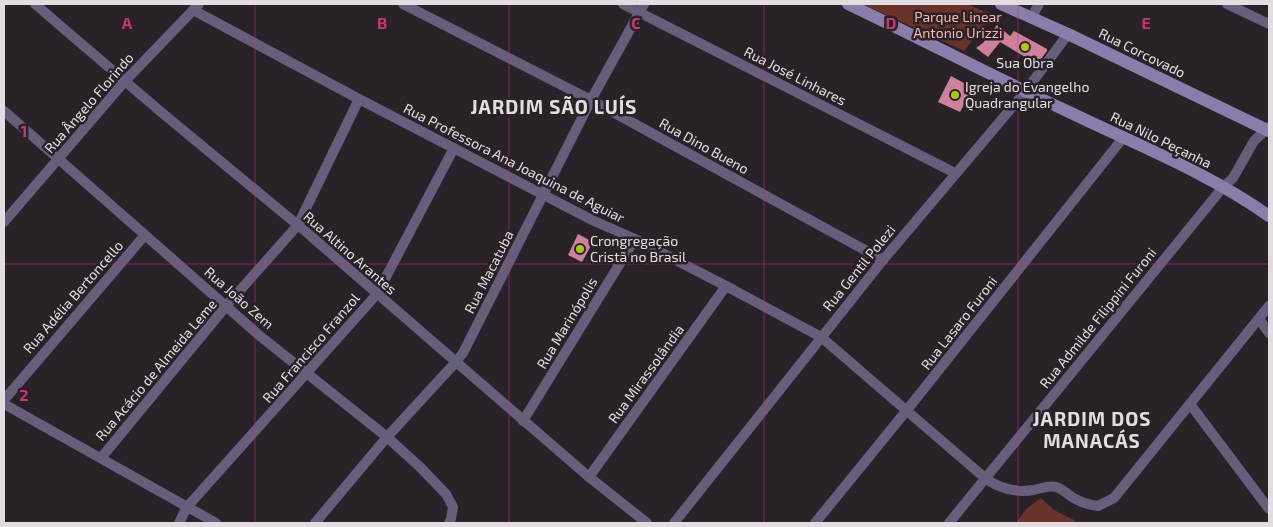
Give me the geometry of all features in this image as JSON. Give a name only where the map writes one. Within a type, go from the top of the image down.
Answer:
[{"type":"street","name":"Rua Altino Arantes","points":[[35,4],[298,225],[455,363],[589,477],[647,523]]},
{"type":"street","name":"Rua Dino Bueno","points":[[403,4],[591,100],[883,260]]},
{"type":"street","name":"Rua José Linhares","points":[[623,4],[642,8],[955,173]]},
{"type":"street","name":"Rua Nilo Peçanha","points":[[848,4],[1025,92],[1224,186],[1269,216]]},
{"type":"street","name":"Rua Corcovado","points":[[1002,4],[1268,129]]},
{"type":"street","points":[[1032,18],[1039,4]]},
{"type":"street","points":[[1227,4],[1269,24]]},
{"type":"street","name":"Rua Ângelo Florindo","points":[[4,222],[124,80],[196,7]]},
{"type":"street","name":"Rua Professora Ana Joaquina de Aguiar","points":[[196,7],[359,99],[592,220],[635,239],[821,337],[993,484],[1020,492],[1035,490],[1044,486],[1056,487],[1064,490],[1071,496],[1098,506],[1114,498],[1269,306]]},
{"type":"street","name":"Rua Macatuba","points":[[315,523],[387,437],[463,353],[591,100],[642,8]]},
{"type":"street","name":"Rua Gentil Polezi","points":[[674,523],[883,260],[1025,92],[1068,34]]},
{"type":"street","name":"Rua Acácio de Almeida Leme","points":[[101,458],[227,305],[298,225],[359,99]]},
{"type":"street","name":"Rua João Zem","points":[[4,111],[260,336],[387,437],[421,468],[446,494],[454,507],[452,519],[449,523]]},
{"type":"street","name":"Rua Admilde Filippini Furoni","points":[[949,523],[1224,186],[1233,178],[1254,141],[1268,129]]},
{"type":"street","name":"Rua Lasaro Furoni","points":[[815,523],[1123,138]]},
{"type":"street","name":"Rua Francisco Franzol","points":[[179,523],[187,507],[308,374],[377,294],[454,148]]},
{"type":"street","name":"Rua Adélia Bertoncello","points":[[4,400],[144,235]]},
{"type":"street","name":"Rua Marinópolis","points":[[523,421],[635,239]]},
{"type":"street","name":"Rua Mirassolândia","points":[[589,477],[726,286]]},
{"type":"street","points":[[1259,319],[1269,333]]},
{"type":"street","points":[[4,404],[216,523]]},
{"type":"street","points":[[1190,404],[1269,509]]},
{"type":"green space","name":"Parque Linear Antonio Urizzi","points":[[863,4],[967,4],[993,15],[964,51]]},
{"type":"green space","points":[[1041,498],[1054,510],[1078,523],[1016,523],[1026,509]]},
{"type":"building","points":[[997,25],[1010,36],[1014,31],[1047,49],[1047,51],[1037,64],[1000,42],[988,57],[976,48],[983,43]]},
{"type":"building","name":"Igreja do Evangelho Quadrangular","points":[[951,76],[973,88],[960,112],[938,102]]},
{"type":"building","name":"Crongregação Cristã no Brasil","points":[[578,234],[593,242],[582,262],[568,255]]},
{"type":"place","name":"Sua Obra","points":[[1025,47]]},
{"type":"place","name":"Igreja do Evangelho Quadrangular","points":[[955,95]]},
{"type":"place","name":"Crongregação Cristã no Brasil","points":[[580,249]]},
{"type":"district","name":"JARDIM SÃO LUÍS","points":[[554,107]]},
{"type":"district","name":"JARDIM DOS MANACÁS","points":[[1092,430]]}]
